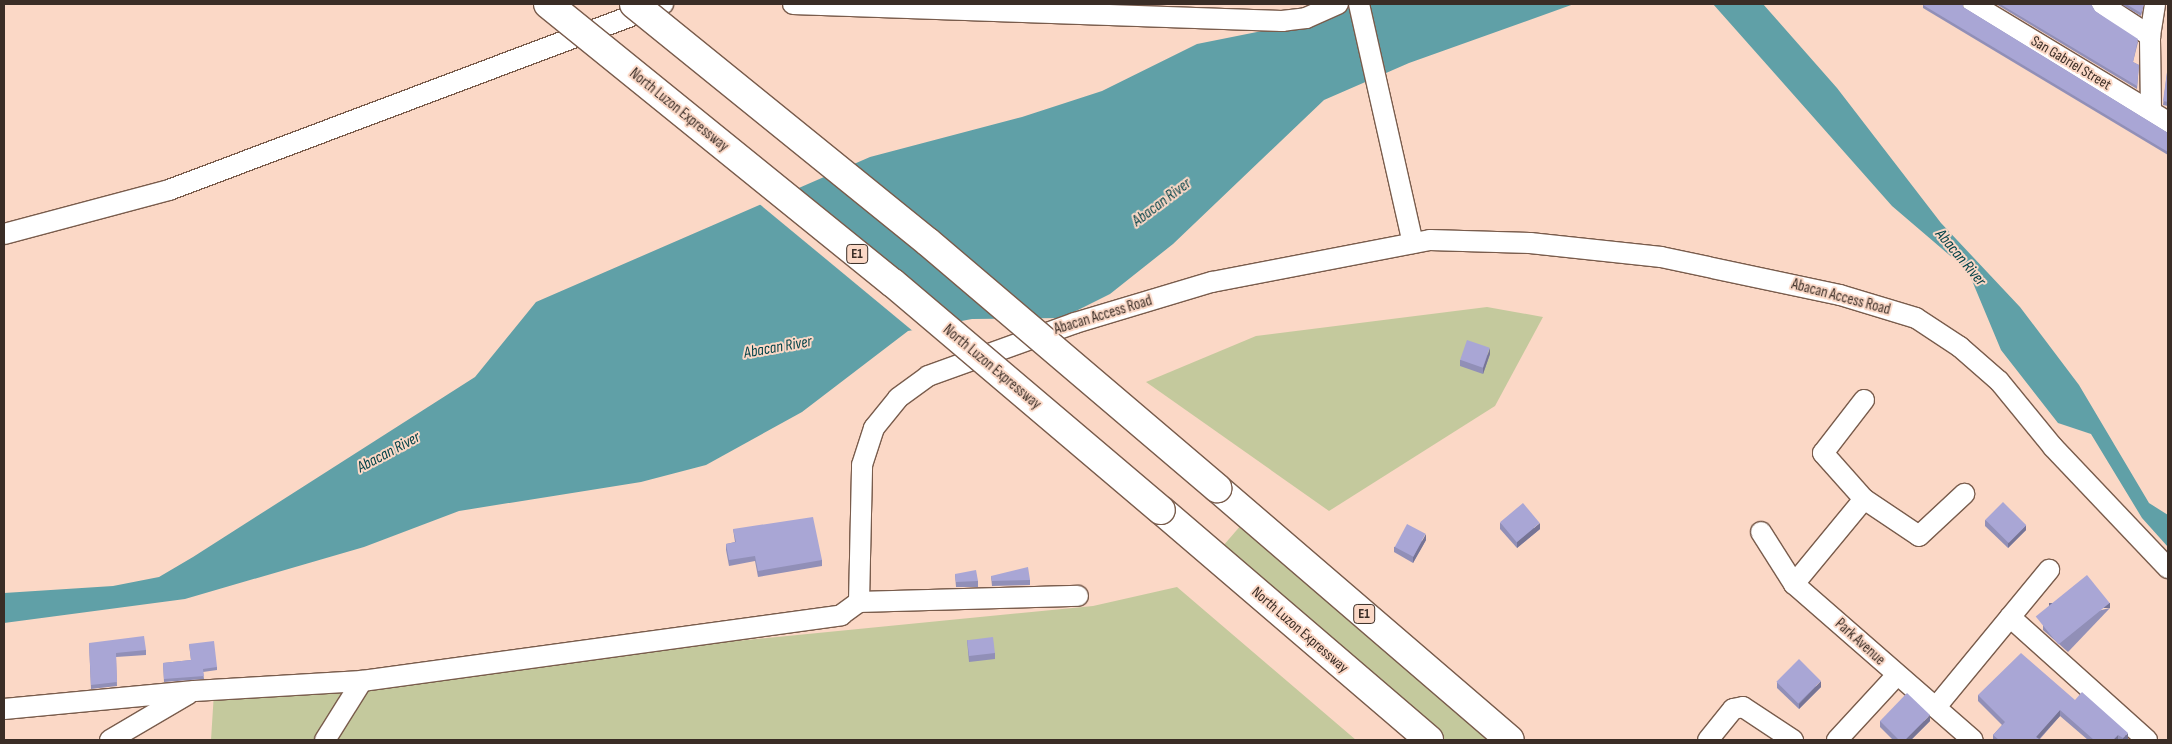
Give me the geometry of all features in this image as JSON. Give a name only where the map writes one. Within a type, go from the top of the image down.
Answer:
[{"type":"highway","name":"North Luzon Expressway","points":[[548,4],[893,283],[1428,740]]},
{"type":"highway","name":"E1","points":[[634,4],[928,242],[1510,740]]},
{"type":"street","points":[[4,234],[170,190],[662,4]]},
{"type":"street","points":[[793,4],[1282,21],[1306,18],[1338,4]]},
{"type":"street","points":[[1359,4],[1413,243]]},
{"type":"street","name":"San Gabriel Street","points":[[1973,4],[2168,122]]},
{"type":"street","points":[[2101,4],[2150,36]]},
{"type":"street","points":[[2151,112],[2150,36],[2155,4]]},
{"type":"street","name":"Abacan Access Road","points":[[858,602],[860,484],[874,428],[898,398],[928,376],[1075,323],[1212,282],[1413,243],[1530,243],[1661,257],[1840,295],[1916,318],[1960,346],[1999,381],[2053,447],[2168,568]]},
{"type":"street","points":[[1864,400],[1823,453],[1864,499],[1919,536],[1964,494]]},
{"type":"street","points":[[1794,584],[1864,499]]},
{"type":"street","name":"Park Avenue","points":[[1761,532],[1794,584],[1896,676],[1936,707],[1973,740]]},
{"type":"street","points":[[1936,707],[2049,570]]},
{"type":"street","points":[[4,709],[194,691],[362,681],[841,616],[858,602],[1078,596]]},
{"type":"street","points":[[2010,617],[2147,740]]},
{"type":"street","points":[[1836,740],[1896,676]]},
{"type":"street","points":[[325,740],[362,681]]},
{"type":"street","points":[[110,740],[194,691]]},
{"type":"street","points":[[1708,740],[1733,709],[1743,707],[1793,740]]},
{"type":"green space","points":[[1487,307],[1543,317],[1495,406],[1329,511],[1146,382],[1256,336]]},
{"type":"green space","points":[[1242,524],[1490,740],[1445,740],[1222,547]]},
{"type":"green space","points":[[1177,587],[1356,740],[211,740],[214,692],[1093,606]]},
{"type":"water","name":"Abacan River","points":[[1357,4],[1574,4],[1409,63],[1324,100],[1173,244],[1110,294],[1062,318],[972,319],[908,331],[802,412],[706,465],[641,482],[459,511],[364,547],[185,599],[4,623],[4,593],[113,586],[159,577],[193,557],[475,377],[536,302],[870,157],[1022,117],[1102,91],[1197,44],[1333,17]]},
{"type":"water","name":"Abacan River","points":[[1713,4],[1763,4],[1837,88],[1941,223],[2020,307],[2079,385],[2149,503],[2168,515],[2168,547],[2142,518],[2091,434],[2058,423],[2001,350],[1968,271],[1892,206]]},
{"type":"pier","points":[[790,188],[955,325],[914,332],[757,202]]},
{"type":"building","points":[[1963,4],[1963,7],[2168,133],[2168,152],[1923,5]]},
{"type":"building","points":[[2000,4],[2091,4],[2095,11],[2138,39],[2133,62],[2139,65],[2137,86]]},
{"type":"building","points":[[2126,4],[2144,4],[2141,13]]},
{"type":"building","points":[[2168,65],[2168,102],[2163,101]]},
{"type":"building","points":[[1467,340],[1490,348],[1483,368],[1460,360]]},
{"type":"building","points":[[2003,502],[2026,525],[2009,543],[1985,520]]},
{"type":"building","points":[[1523,503],[1540,523],[1517,542],[1500,522]]},
{"type":"building","points":[[813,517],[822,560],[758,571],[755,556],[729,560],[726,544],[736,542],[733,529]]},
{"type":"building","points":[[1407,524],[1426,534],[1413,557],[1395,547]]},
{"type":"building","points":[[1028,567],[1030,580],[992,581],[991,576]]},
{"type":"building","points":[[976,570],[978,581],[956,582],[955,574]]},
{"type":"building","points":[[2087,575],[2110,603],[2058,645],[2036,617]]},
{"type":"building","points":[[144,636],[146,650],[116,653],[117,682],[91,685],[89,643]]},
{"type":"building","points":[[993,637],[995,653],[969,656],[967,640]]},
{"type":"building","points":[[214,641],[217,667],[203,669],[204,676],[164,679],[163,663],[191,660],[189,644]]},
{"type":"building","points":[[2021,653],[2075,700],[2082,692],[2128,733],[2123,738],[2118,735],[2113,740],[2094,740],[2060,710],[2036,737],[2041,740],[1999,740],[1993,735],[2005,722],[1978,695]]},
{"type":"building","points":[[1799,659],[1821,681],[1798,704],[1776,682]]},
{"type":"building","points":[[1907,693],[1930,715],[1905,740],[1899,740],[1880,721]]}]
